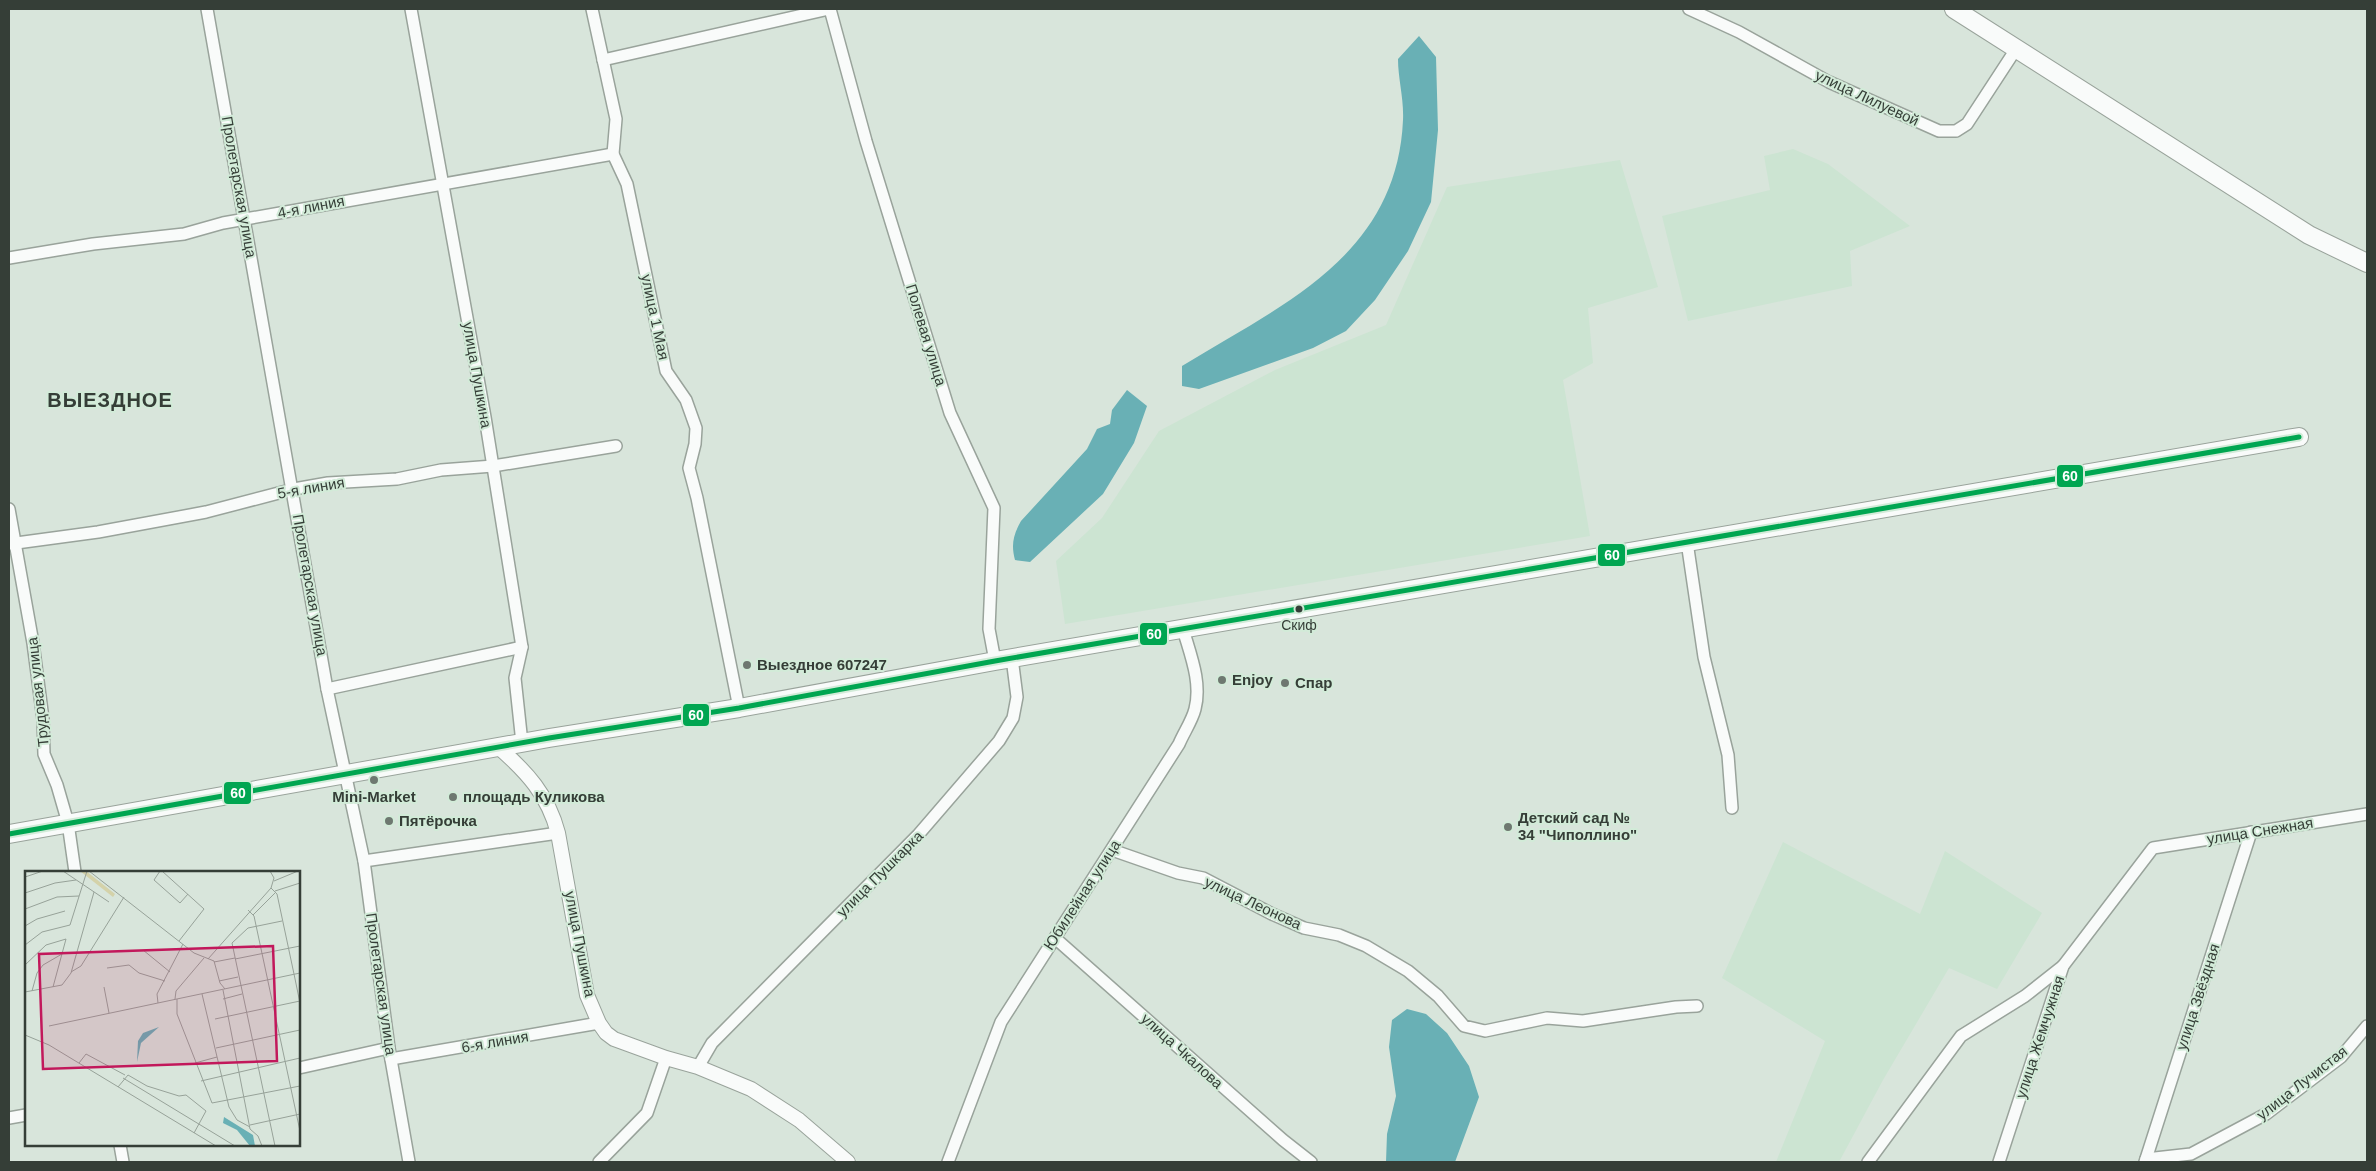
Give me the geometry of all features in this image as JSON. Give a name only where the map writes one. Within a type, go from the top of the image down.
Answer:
[{"type":"main road","points":[[1954,9],[2309,235],[2367,263]]},
{"type":"main road","points":[[9,834],[498,747],[739,708],[1003,660],[2299,437]]},
{"type":"street","name":"Пролетарская улица","points":[[207,9],[294,489],[327,689],[347,774],[364,861],[390,1053],[409,1162]]},
{"type":"street","name":"улица Пушкина","points":[[411,9],[493,466],[522,647],[515,678],[522,743]]},
{"type":"street","name":"улица 1 Мая","points":[[592,9],[616,119],[613,154],[627,184],[666,371],[686,400],[696,428],[695,444],[689,468],[699,507],[739,708]]},
{"type":"street","points":[[603,60],[830,9]]},
{"type":"street","name":"Полевая улица","points":[[830,9],[866,141],[950,413],[994,508],[989,629],[1003,660]]},
{"type":"street","name":"улица Лилуевой","points":[[1690,9],[1739,32],[1830,82],[1939,131],[1956,132],[1967,124],[2016,49]]},
{"type":"street","name":"4-я линия","points":[[9,258],[93,244],[184,234],[223,223],[443,182],[613,154]]},
{"type":"street","name":"5-я линия","points":[[12,543],[98,532],[206,512],[294,489],[328,483],[397,478],[441,470],[493,466],[616,446]]},
{"type":"street","name":"Трудовая улица","points":[[9,509],[12,543],[33,643],[43,718],[44,754],[57,785],[68,823],[75,871]]},
{"type":"street","points":[[1687,542],[1704,657],[1728,755],[1732,808]]},
{"type":"street","name":"Юбилейная улица","points":[[948,1162],[1001,1022],[1179,744],[1195,708],[1198,694],[1195,670],[1183,629]]},
{"type":"street","points":[[327,689],[522,647]]},
{"type":"street","name":"улица Пушкарка","points":[[698,1067],[712,1043],[918,835],[999,741],[1012,718],[1017,697],[1003,660]]},
{"type":"street","name":"улица Пушкина","points":[[498,747],[520,766],[546,799],[558,833],[587,995],[599,1023],[614,1038],[666,1058],[698,1067],[751,1089],[779,1106],[848,1162]]},
{"type":"street","name":"улица Снежная","points":[[2152,848],[2367,814]]},
{"type":"street","name":"улица Звёздная","points":[[2146,1161],[2251,832]]},
{"type":"street","points":[[364,861],[558,833]]},
{"type":"street","name":"улица Жемчужная","points":[[1999,1162],[2063,966],[2152,848]]},
{"type":"street","name":"улица Леонова","points":[[1112,850],[1178,873],[1202,878],[1288,921],[1366,946],[1408,971],[1438,996],[1464,1026],[1485,1031],[1547,1018],[1583,1021],[1667,1008],[1697,1006]]},
{"type":"street","name":"улица Чкалова","points":[[1055,938],[1282,1140],[1312,1162]]},
{"type":"street","points":[[1868,1162],[1960,1036],[2025,996],[2063,966]]},
{"type":"street","name":"6-я линия","points":[[300,1068],[599,1023]]},
{"type":"street","name":"улица Лучистая","points":[[2146,1161],[2191,1154],[2266,1114],[2341,1057],[2367,1026]]},
{"type":"street","points":[[600,1162],[647,1113],[666,1058]]},
{"type":"street","points":[[9,1118],[25,1115]]},
{"type":"street","points":[[120,1146],[123,1162]]},
{"type":"shaded area","points":[[1793,149],[1828,164],[1910,226],[1850,251],[1852,286],[1688,321],[1662,216],[1770,190],[1764,156]]},
{"type":"shaded area","points":[[1620,160],[1658,287],[1588,308],[1593,363],[1563,380],[1590,536],[1065,624],[1056,561],[1102,518],[1159,431],[1275,370],[1386,325],[1447,187]]},
{"type":"shaded area","points":[[1783,842],[1920,914],[1945,851],[2042,913],[1997,989],[1949,968],[1883,1080],[1839,1162],[1776,1162],[1825,1041],[1722,978]]},
{"type":"water","points":[[1419,36],[1436,57],[1438,130],[1431,202],[1408,251],[1375,300],[1346,331],[1313,348],[1199,389],[1182,386],[1182,366],[1295,297],[1328,271],[1357,241],[1380,207],[1396,167],[1403,120],[1398,59]]},
{"type":"water","points":[[1127,390],[1147,406],[1134,443],[1103,494],[1030,562],[1015,560],[1014,540],[1021,521],[1087,449],[1097,429],[1110,424],[1112,410]]},
{"type":"water","points":[[1407,1009],[1426,1014],[1447,1033],[1469,1066],[1479,1097],[1455,1162],[1386,1162],[1387,1134],[1396,1096],[1389,1047],[1392,1020]]},
{"type":"transit line","name":"60","points":[[9,834],[549,738],[739,708],[995,661],[2299,437]]},
{"type":"place","name":"Скиф","points":[[1299,609]]},
{"type":"place","name":"Выездное 607247","points":[[747,665]]},
{"type":"place","name":"Enjoy","points":[[1222,680]]},
{"type":"place","name":"Спар","points":[[1285,683]]},
{"type":"place","name":"Mini-Market","points":[[374,780]]},
{"type":"place","name":"площадь Куликова","points":[[453,797]]},
{"type":"place","name":"Пятёрочка","points":[[389,821]]},
{"type":"place","name":"Детский сад № 34 \"Чиполлино\"","points":[[1508,827]]},
{"type":"district","name":"ВЫЕЗДНОЕ","points":[[110,400]]}]
